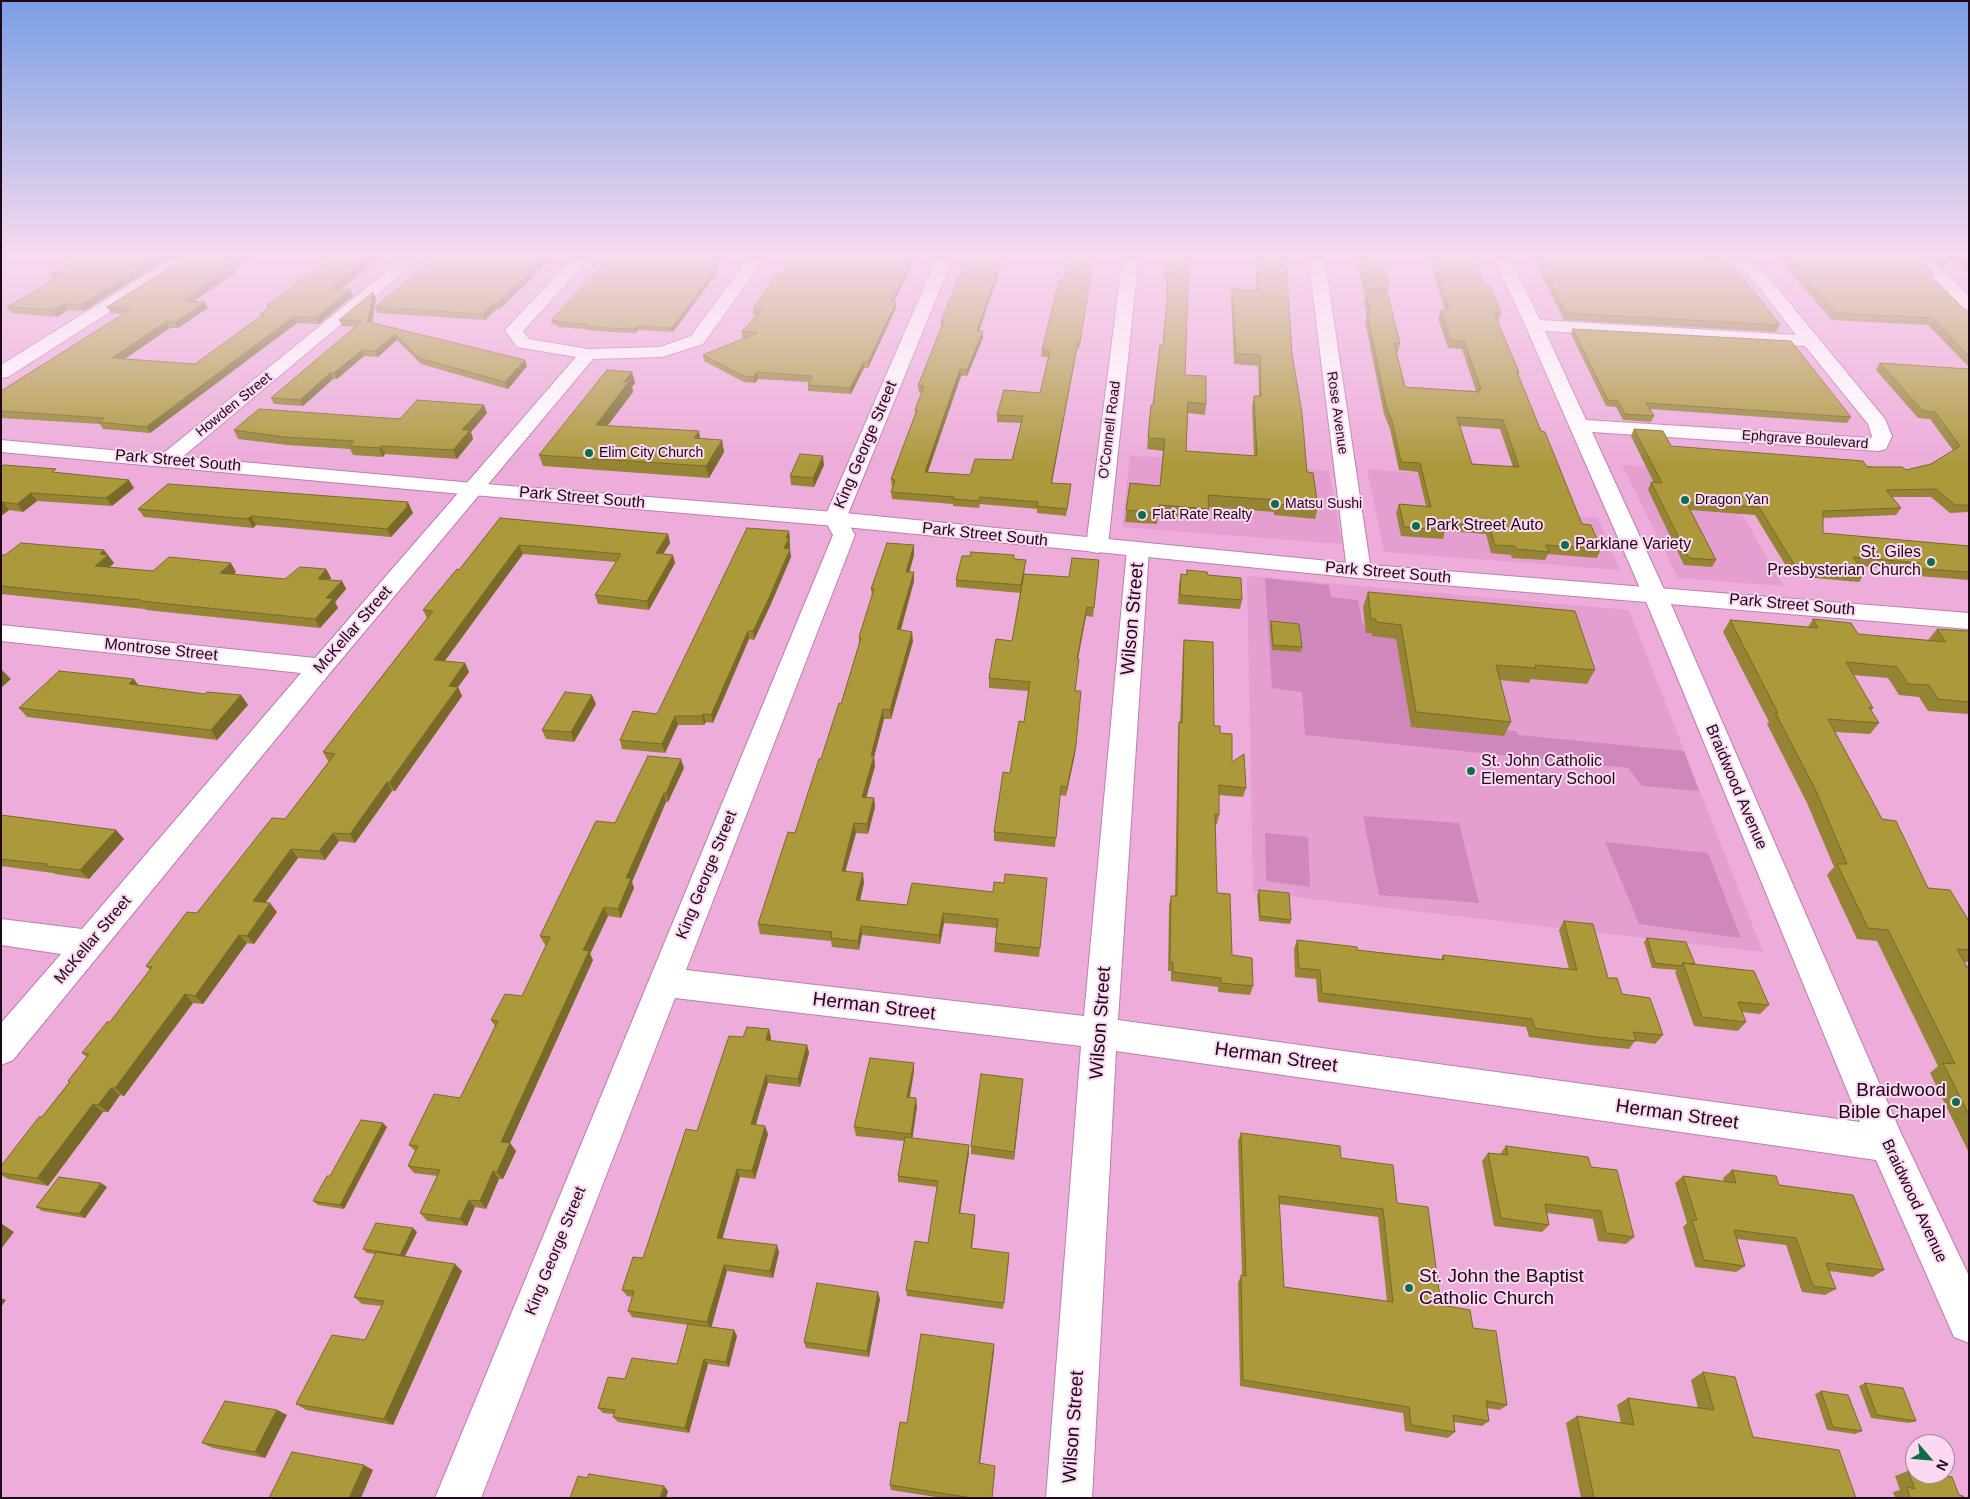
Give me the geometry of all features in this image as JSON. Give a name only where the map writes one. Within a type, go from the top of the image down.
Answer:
[{"type":"street","points":[[1,373],[77,325]]},
{"type":"street","name":"Howden Street","points":[[167,460],[331,325]]},
{"type":"street","points":[[519,325],[514,330],[523,343],[588,354],[662,352],[697,340],[708,325]]},
{"type":"street","name":"King George Street","points":[[458,1498],[844,535],[835,519],[917,325]]},
{"type":"street","name":"O'Connell Road","points":[[1096,546],[1123,325]]},
{"type":"street","name":"Rose Avenue","points":[[1326,325],[1359,571]]},
{"type":"street","name":"Braidwood Avenue","points":[[1534,325],[1653,594],[1887,1144],[1959,1280],[1969,1322]]},
{"type":"street","points":[[1549,325],[1810,342]]},
{"type":"street","name":"Ephgrave Boulevard","points":[[1578,425],[1879,445],[1882,436],[1878,423],[1797,325]]},
{"type":"street","name":"McKellar Street","points":[[1,1049],[321,667],[588,354]]},
{"type":"street","name":"Park Street South","points":[[5,449],[167,460],[473,489],[835,519],[1359,571],[1969,620]]},
{"type":"street","name":"Wilson Street","points":[[1069,1498],[1100,1033],[1138,549]]},
{"type":"street","name":"Montrose Street","points":[[1,633],[321,667]]},
{"type":"street","points":[[1,932],[90,944]]},
{"type":"street","name":"Herman Street","points":[[664,982],[1100,1033],[1887,1144]]},
{"type":"shaded area","points":[[1130,455],[1329,471],[1342,544],[1122,527]]},
{"type":"shaded area","points":[[1622,465],[1705,472],[1733,498],[1783,586],[1678,578]]},
{"type":"shaded area","points":[[1367,469],[1481,478],[1489,509],[1598,518],[1620,570],[1384,552]]},
{"type":"shaded area","name":"St. John Catholic Elementary School","points":[[1247,576],[1629,610],[1763,952],[1253,892]]},
{"type":"shaded area","points":[[1265,578],[1329,585],[1331,597],[1358,600],[1362,623],[1365,624],[1372,636],[1396,639],[1411,727],[1516,731],[1518,735],[1684,751],[1699,791],[1642,786],[1628,768],[1305,735],[1302,692],[1272,688]]},
{"type":"shaded area","points":[[1363,816],[1459,823],[1479,903],[1379,895]]},
{"type":"shaded area","points":[[1265,833],[1308,837],[1310,887],[1266,881]]},
{"type":"shaded area","points":[[1605,842],[1708,853],[1741,938],[1639,924]]},
{"type":"building","points":[[106,325],[161,325],[112,358],[195,364],[249,325],[282,325],[146,427],[99,422],[104,418],[1,411],[1,391]]},
{"type":"building","points":[[357,325],[380,325],[525,360],[505,382],[419,358],[395,334],[375,351],[362,350],[334,373],[330,373],[300,400],[271,398]]},
{"type":"building","points":[[674,325],[672,328],[637,326],[634,329],[585,326]]},
{"type":"building","points":[[748,325],[885,325],[868,362],[864,362],[850,388],[808,385],[812,376],[757,372],[754,377],[743,376],[703,355],[757,333],[742,331]]},
{"type":"building","points":[[942,325],[979,325],[977,331],[983,331],[967,370],[960,369],[925,472],[970,475],[975,459],[1012,460],[1023,416],[997,415],[1004,390],[1040,393],[1050,351],[1042,350],[1048,325],[1083,325],[1051,483],[1071,484],[1067,509],[1037,506],[1038,502],[980,497],[979,501],[891,492],[895,480],[891,479],[924,386],[918,386]]},
{"type":"building","points":[[1165,325],[1187,325],[1185,375],[1206,376],[1206,404],[1188,402],[1186,451],[1257,456],[1254,396],[1261,396],[1260,355],[1236,354],[1234,325],[1290,325],[1292,354],[1302,413],[1307,472],[1313,473],[1318,507],[1276,504],[1276,500],[1208,495],[1209,509],[1159,505],[1159,513],[1126,510],[1130,483],[1160,486],[1165,439],[1148,438],[1160,345],[1163,345]]},
{"type":"building","points":[[1369,325],[1395,325],[1400,344],[1394,343],[1405,387],[1479,392],[1479,389],[1481,389],[1464,341],[1450,340],[1445,325],[1499,325],[1541,431],[1545,432],[1582,524],[1591,525],[1601,549],[1546,545],[1549,552],[1516,549],[1515,546],[1495,545],[1489,526],[1444,523],[1446,530],[1404,527],[1399,504],[1431,507],[1420,463],[1401,462],[1392,421],[1386,406]],"holes":[[[1457,417],[1503,420],[1519,467],[1472,464]]]},
{"type":"building","points":[[1939,325],[1969,325],[1969,356]]},
{"type":"building","points":[[1573,329],[1791,341],[1851,417],[1646,403],[1654,416],[1625,414],[1618,401],[1608,400]]},
{"type":"building","points":[[1880,363],[1969,369],[1969,505],[1955,505],[1936,489],[1886,490],[1901,508],[1823,511],[1823,533],[1969,546],[1969,572],[1923,569],[1919,563],[1853,557],[1864,574],[1797,569],[1759,507],[1686,502],[1716,560],[1689,558],[1651,482],[1662,483],[1634,429],[1663,431],[1671,446],[1863,461],[1867,467],[1902,467],[1906,470],[1931,464],[1960,446],[1935,412],[1923,411]]},
{"type":"building","points":[[607,370],[632,372],[623,383],[630,380],[596,425],[699,431],[694,438],[722,440],[706,466],[539,455]]},
{"type":"building","points":[[417,400],[484,405],[462,430],[470,430],[453,450],[349,446],[354,441],[283,437],[234,430],[259,409],[400,419]]},
{"type":"building","points":[[800,454],[823,456],[813,478],[790,476]]},
{"type":"building","points":[[4,465],[56,469],[52,472],[129,480],[106,498],[31,493],[17,504],[3,502],[1,504],[1,467]]},
{"type":"building","points":[[168,484],[408,502],[406,505],[409,505],[387,529],[251,516],[248,519],[138,509]]},
{"type":"building","points":[[500,518],[668,534],[656,553],[673,555],[647,601],[595,595],[621,554],[519,545],[434,660],[465,663],[449,686],[458,687],[350,834],[333,833],[319,851],[291,849],[253,901],[270,903],[247,936],[239,935],[195,996],[185,994],[115,1088],[111,1088],[98,1105],[93,1104],[37,1178],[1,1173],[1,1166],[39,1117],[42,1117],[70,1082],[68,1081],[89,1054],[82,1053],[107,1022],[110,1022],[152,967],[146,966],[187,912],[197,913],[272,818],[285,819],[335,754],[323,752],[433,611],[423,610],[457,569],[459,570]]},
{"type":"building","points":[[747,528],[789,531],[786,538],[789,538],[784,548],[790,549],[753,631],[748,631],[711,715],[675,716],[662,744],[620,740],[633,711],[657,714]]},
{"type":"building","points":[[21,543],[104,550],[100,554],[108,555],[95,566],[153,571],[169,557],[231,563],[220,573],[285,579],[300,567],[326,569],[318,579],[342,581],[326,598],[333,599],[315,619],[1,586],[1,555],[5,555]]},
{"type":"building","points":[[887,543],[914,545],[906,572],[914,572],[897,629],[912,632],[890,710],[883,709],[871,756],[874,756],[862,797],[874,798],[867,824],[854,823],[842,871],[863,873],[856,900],[907,905],[912,883],[993,892],[994,882],[1004,883],[1005,874],[1047,878],[1040,948],[995,943],[998,919],[943,913],[939,935],[861,926],[858,941],[831,938],[832,932],[758,924],[788,832],[795,833],[819,759],[821,759],[839,703],[841,704],[874,589],[871,589]]},
{"type":"building","points":[[971,552],[1014,555],[1014,559],[1026,560],[1021,585],[956,580],[962,556],[970,556]]},
{"type":"building","points":[[1072,558],[1099,560],[1094,608],[1087,607],[1077,659],[1079,659],[1075,691],[1081,691],[1076,745],[1067,787],[1061,786],[1056,838],[994,832],[1003,772],[1010,773],[1019,721],[1024,722],[1030,682],[989,678],[996,639],[1012,641],[1024,574],[1069,577]]},
{"type":"building","points":[[1187,570],[1207,572],[1208,575],[1241,578],[1242,600],[1180,595],[1181,574],[1187,575]]},
{"type":"building","points":[[1368,592],[1575,611],[1595,670],[1535,665],[1536,668],[1496,665],[1511,722],[1416,712],[1401,625],[1376,622],[1376,619],[1371,619]]},
{"type":"building","points":[[1813,619],[1851,623],[1858,634],[1946,642],[1937,629],[1969,631],[1969,702],[1938,699],[1929,685],[1908,684],[1897,667],[1846,662],[1873,708],[1869,707],[1879,723],[1828,719],[1882,819],[1896,821],[1928,888],[1950,890],[1969,921],[1969,950],[1957,949],[1969,970],[1969,1115],[1943,1063],[1955,1064],[1888,930],[1868,928],[1837,864],[1847,864],[1816,791],[1730,620],[1818,628]]},
{"type":"building","points":[[1271,621],[1299,624],[1302,647],[1273,645]]},
{"type":"building","points":[[1184,640],[1213,642],[1214,726],[1220,726],[1220,733],[1232,734],[1232,762],[1244,754],[1246,788],[1219,785],[1219,815],[1215,814],[1217,893],[1230,894],[1232,955],[1252,958],[1253,986],[1221,983],[1221,978],[1173,972],[1173,962],[1170,962],[1171,896],[1177,896],[1179,722],[1182,723]]},
{"type":"building","points":[[59,671],[134,679],[129,684],[205,694],[207,692],[241,695],[211,730],[19,708]]},
{"type":"building","points":[[565,692],[592,695],[571,732],[542,730]]},
{"type":"building","points":[[648,756],[681,759],[626,878],[631,878],[618,909],[604,907],[583,950],[589,951],[501,1142],[510,1143],[497,1172],[493,1171],[480,1201],[469,1200],[460,1219],[420,1213],[440,1170],[408,1166],[418,1146],[409,1145],[434,1094],[460,1098],[498,1021],[491,1020],[505,994],[522,996],[550,937],[540,936],[596,821],[615,823]]},
{"type":"building","points":[[1,815],[116,830],[80,870],[46,866],[47,864],[1,859]]},
{"type":"building","points":[[1259,890],[1289,893],[1291,920],[1260,916]]},
{"type":"building","points":[[1564,921],[1593,924],[1608,978],[1617,978],[1622,994],[1650,998],[1663,1035],[1633,1032],[1636,1041],[1597,1037],[1535,1028],[1532,1019],[1322,993],[1320,970],[1299,968],[1297,940],[1357,947],[1357,950],[1444,960],[1443,955],[1577,970]]},
{"type":"building","points":[[1647,938],[1686,942],[1695,964],[1683,963],[1681,966],[1655,963]]},
{"type":"building","points":[[1683,963],[1754,971],[1769,1005],[1738,1002],[1746,1022],[1702,1017]]},
{"type":"building","points":[[747,1027],[769,1029],[766,1040],[807,1045],[798,1079],[766,1075],[751,1124],[765,1126],[752,1171],[737,1169],[717,1238],[777,1245],[770,1271],[724,1265],[707,1322],[628,1311],[634,1291],[622,1290],[633,1257],[643,1258],[686,1129],[697,1131],[729,1036],[743,1037]]},
{"type":"building","points":[[870,1058],[914,1063],[907,1097],[916,1098],[911,1134],[854,1127]]},
{"type":"building","points":[[981,1074],[1023,1079],[1014,1152],[971,1146]]},
{"type":"building","points":[[361,1120],[383,1123],[340,1205],[313,1201],[327,1176],[330,1176]]},
{"type":"building","name":"St. John the Baptist Catholic Church","points":[[1241,1133],[1340,1146],[1341,1158],[1393,1165],[1397,1203],[1428,1207],[1441,1305],[1470,1310],[1473,1328],[1496,1331],[1507,1405],[1486,1401],[1489,1421],[1453,1415],[1455,1432],[1411,1425],[1409,1407],[1243,1380],[1241,1275],[1246,1276]],"holes":[[[1279,1196],[1383,1209],[1393,1302],[1284,1287]]]},
{"type":"building","points":[[905,1137],[969,1145],[959,1213],[975,1215],[971,1248],[1009,1253],[1004,1303],[906,1290],[915,1241],[928,1243],[938,1181],[898,1176]]},
{"type":"building","points":[[1506,1146],[1588,1157],[1591,1167],[1617,1170],[1634,1237],[1606,1233],[1601,1211],[1545,1204],[1549,1225],[1501,1218],[1488,1153],[1508,1155]]},
{"type":"building","points":[[1732,1170],[1776,1176],[1779,1185],[1853,1195],[1884,1270],[1826,1263],[1836,1289],[1813,1286],[1796,1238],[1734,1230],[1745,1266],[1704,1260],[1692,1220],[1697,1220],[1683,1176],[1736,1183]]},
{"type":"building","points":[[59,1177],[101,1183],[79,1214],[36,1207]]},
{"type":"building","points":[[376,1223],[413,1228],[400,1255],[363,1249]]},
{"type":"building","points":[[376,1252],[455,1264],[384,1419],[296,1404],[332,1335],[365,1340],[384,1301],[354,1297]]},
{"type":"building","points":[[817,1283],[878,1292],[867,1351],[804,1342]]},
{"type":"building","points":[[688,1324],[734,1330],[726,1362],[704,1359],[685,1428],[613,1417],[615,1410],[598,1408],[608,1377],[625,1379],[632,1358],[677,1364]]},
{"type":"building","points":[[921,1334],[994,1344],[979,1463],[995,1466],[992,1498],[972,1498],[890,1485],[900,1422],[907,1423]]},
{"type":"building","points":[[1703,1372],[1735,1377],[1753,1437],[1839,1450],[1856,1498],[1594,1498],[1577,1416],[1634,1425],[1628,1398],[1714,1410]]},
{"type":"building","points":[[1865,1383],[1903,1388],[1916,1421],[1877,1415]]},
{"type":"building","points":[[1821,1391],[1848,1395],[1862,1431],[1833,1427]]},
{"type":"building","points":[[225,1401],[277,1410],[255,1452],[202,1443]]},
{"type":"building","points":[[292,1452],[364,1465],[349,1498],[269,1498]]},
{"type":"building","points":[[589,1474],[664,1486],[660,1498],[570,1498],[578,1476],[587,1478]]},
{"type":"building","points":[[1913,1484],[1955,1484],[1959,1495],[1964,1498],[1910,1498],[1907,1487],[1915,1489]]},
{"type":"place","name":"Elim City Church","points":[[589,453]]},
{"type":"place","name":"Dragon Yan","points":[[1685,500]]},
{"type":"place","name":"Matsu Sushi","points":[[1275,504]]},
{"type":"place","name":"Flat Rate Realty","points":[[1142,515]]},
{"type":"place","name":"Park Street Auto","points":[[1416,526]]},
{"type":"place","name":"Parklane Variety","points":[[1565,545]]},
{"type":"place","name":"St. Giles Presbysterian Church","points":[[1931,562]]},
{"type":"place","name":"St. John Catholic Elementary School","points":[[1471,771]]},
{"type":"place","name":"Braidwood Bible Chapel","points":[[1956,1102]]},
{"type":"place","name":"St. John the Baptist Catholic Church","points":[[1409,1288]]}]
